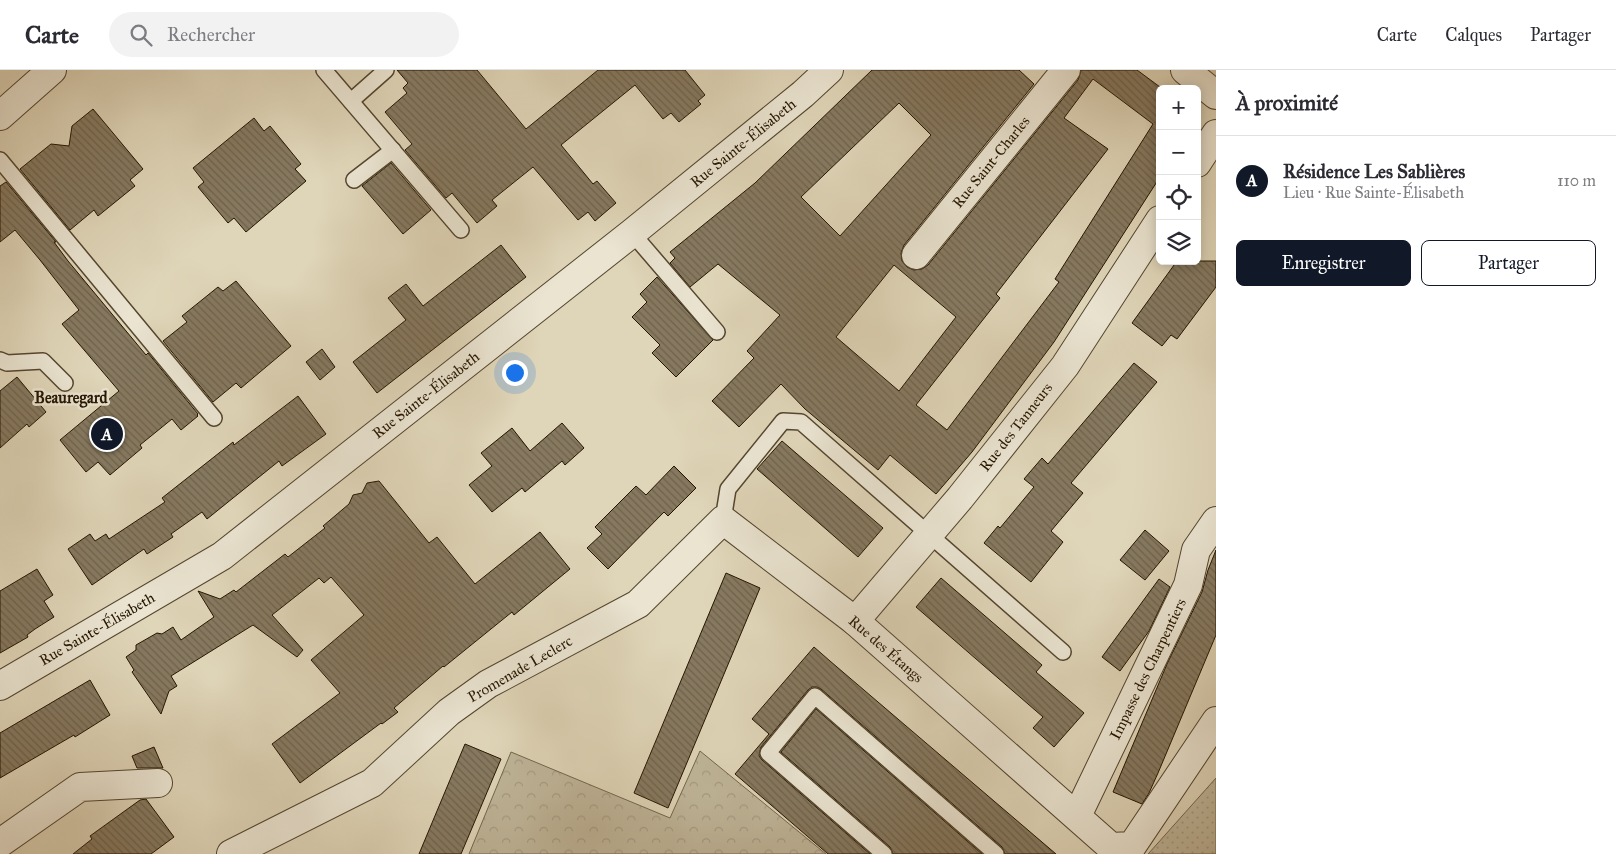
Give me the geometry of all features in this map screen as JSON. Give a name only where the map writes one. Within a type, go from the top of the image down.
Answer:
[{"type":"street","points":[[0,116],[52,70]]},
{"type":"street","name":"Rue Sainte-Élisabeth","points":[[0,686],[222,556],[632,233],[803,94],[828,70]]},
{"type":"street","name":"Rue Saint-Charles","points":[[916,255],[1066,70]]},
{"type":"street","points":[[1185,70],[1216,95]]},
{"type":"street","points":[[1201,157],[1216,134]]},
{"type":"street","name":"Rue des Tanneurs","points":[[855,621],[960,498],[1065,366],[1156,226]]},
{"type":"street","name":"Rue des Étangs","points":[[723,520],[855,621],[1077,816]]},
{"type":"street","name":"Promenade Leclerc","points":[[231,854],[372,783],[449,712],[488,684],[638,604],[723,520]]},
{"type":"street","name":"Impasse des Charpentiers","points":[[1077,816],[1188,585],[1196,550],[1216,521]]},
{"type":"street","points":[[1077,816],[1111,847],[1132,846],[1216,721]]},
{"type":"street","points":[[0,843],[80,787],[158,783]]},
{"type":"lane","points":[[324,70],[461,230]]},
{"type":"lane","points":[[351,101],[386,70]]},
{"type":"lane","points":[[354,180],[393,150]]},
{"type":"lane","points":[[0,160],[214,418]]},
{"type":"lane","points":[[632,233],[717,332]]},
{"type":"lane","points":[[0,360],[7,363],[43,361],[65,384]]},
{"type":"lane","points":[[723,520],[728,489],[783,421],[801,422],[1063,652]]},
{"type":"lane","points":[[884,854],[768,753],[815,696],[996,854]]},
{"type":"green space","points":[[700,751],[826,854],[469,854],[511,752],[670,818]]},
{"type":"green space","points":[[1216,778],[1216,854],[1148,854],[1149,853]]},
{"type":"building","points":[[397,70],[477,70],[526,129],[598,70],[685,70],[705,95],[698,101],[701,104],[679,122],[671,113],[663,119],[635,85],[561,145],[593,184],[597,181],[616,203],[595,221],[588,212],[578,220],[533,167],[492,200],[497,206],[477,223],[452,193],[446,198],[405,150],[412,144],[385,112],[407,93],[403,88],[408,83]]},
{"type":"building","points":[[872,70],[1019,70],[1034,84],[904,245],[901,253],[902,261],[907,267],[914,270],[922,269],[928,265],[1078,80],[1081,70],[1137,70],[1157,85],[1156,183],[1054,342],[972,452],[936,494],[890,455],[878,470],[805,409],[781,384],[739,427],[712,401],[754,358],[747,351],[780,315],[718,264],[690,287],[670,263],[675,258],[670,252],[755,183]],"holes":[[[1093,79],[1153,124],[1055,279],[1059,282],[947,430],[916,405],[1000,298],[996,294],[1108,149],[1064,118]],[[899,103],[931,135],[840,236],[801,197]],[[894,265],[956,317],[899,391],[836,337]]]},
{"type":"building","points":[[93,109],[143,169],[130,180],[135,186],[98,216],[94,210],[70,230],[20,169],[51,144],[69,146],[72,126]]},
{"type":"building","points":[[254,118],[264,131],[270,126],[301,164],[295,169],[306,181],[246,232],[234,218],[228,223],[198,187],[204,182],[193,168]]},
{"type":"building","points":[[391,163],[431,210],[403,234],[362,186]]},
{"type":"building","points":[[6,182],[56,242],[54,242],[68,261],[198,414],[181,430],[172,419],[140,445],[142,448],[110,475],[98,462],[86,472],[60,440],[119,391],[62,324],[79,310],[40,260],[15,230],[0,242],[0,186]]},
{"type":"building","points":[[501,245],[526,277],[377,393],[353,362],[406,320],[388,298],[406,284],[423,306]]},
{"type":"building","points":[[1201,261],[1216,261],[1216,287],[1177,339],[1171,335],[1162,346],[1132,323],[1174,265],[1201,265]]},
{"type":"building","points":[[657,277],[713,340],[676,377],[652,353],[660,345],[632,317],[647,302],[640,294]]},
{"type":"building","points":[[236,281],[291,346],[241,388],[236,383],[213,402],[163,341],[187,322],[182,316],[218,287],[223,291]]},
{"type":"building","points":[[322,349],[335,367],[320,380],[306,362]]},
{"type":"building","points":[[1134,363],[1157,382],[1071,483],[1083,493],[1051,531],[1063,542],[1031,582],[984,543],[998,526],[1000,528],[1034,487],[1024,479],[1042,458],[1048,464]]},
{"type":"building","points":[[17,377],[46,412],[29,427],[27,424],[0,448],[0,391]]},
{"type":"building","points":[[298,396],[326,434],[282,466],[279,461],[207,519],[202,512],[171,534],[173,537],[147,554],[144,549],[92,585],[68,549],[90,534],[95,541],[106,534],[109,539],[165,502],[162,498],[233,442],[234,445]]},
{"type":"building","points":[[562,423],[584,448],[565,465],[562,461],[525,492],[522,488],[492,512],[469,485],[492,466],[481,453],[512,428],[530,451]]},
{"type":"building","points":[[782,441],[883,528],[858,557],[757,469]]},
{"type":"building","points":[[674,466],[696,488],[668,516],[664,512],[608,569],[587,548],[602,534],[595,527],[636,486],[646,495]]},
{"type":"building","points":[[379,481],[429,543],[437,537],[475,584],[540,532],[570,569],[514,615],[512,612],[443,666],[394,708],[398,712],[300,783],[272,744],[340,693],[311,660],[364,615],[331,577],[324,583],[319,578],[272,615],[303,650],[297,657],[253,625],[171,676],[177,686],[169,691],[161,714],[132,672],[134,670],[126,657],[136,650],[136,645],[157,633],[162,634],[173,627],[181,640],[214,617],[198,591],[220,599],[234,590],[236,592],[285,554],[288,557],[325,528],[323,526],[349,504],[353,495],[362,493],[367,483]]},
{"type":"building","points":[[1145,530],[1169,551],[1145,580],[1120,560]]},
{"type":"building","points":[[1216,550],[1216,635],[1158,773],[1142,804],[1113,792],[1167,664],[1202,592]]},
{"type":"building","points":[[37,569],[53,595],[44,601],[54,617],[27,635],[28,637],[0,653],[0,591]]},
{"type":"building","points":[[726,573],[760,588],[668,808],[634,793]]},
{"type":"building","points":[[941,578],[1042,665],[1036,672],[1084,713],[1054,747],[1033,728],[1043,717],[916,607]]},
{"type":"building","points":[[1159,579],[1170,587],[1149,631],[1120,671],[1102,657]]},
{"type":"building","points":[[814,647],[1056,854],[1005,854],[1002,847],[821,689],[812,687],[761,747],[759,756],[870,854],[828,854],[735,774],[769,734],[752,719]]},
{"type":"building","points":[[90,680],[110,715],[75,737],[74,735],[0,778],[0,733]]},
{"type":"building","points":[[816,709],[982,854],[893,854],[890,847],[781,752]]},
{"type":"building","points":[[465,744],[501,759],[461,854],[419,854]]},
{"type":"building","points":[[154,747],[163,768],[137,768],[132,756]]},
{"type":"building","points":[[146,799],[174,837],[151,854],[73,854],[92,839],[90,836],[140,800]]},
{"type":"place","name":"Résidence Les Sablières","points":[[107,434]]},
{"type":"district","name":"Beauregard","points":[[71,397]]}]
